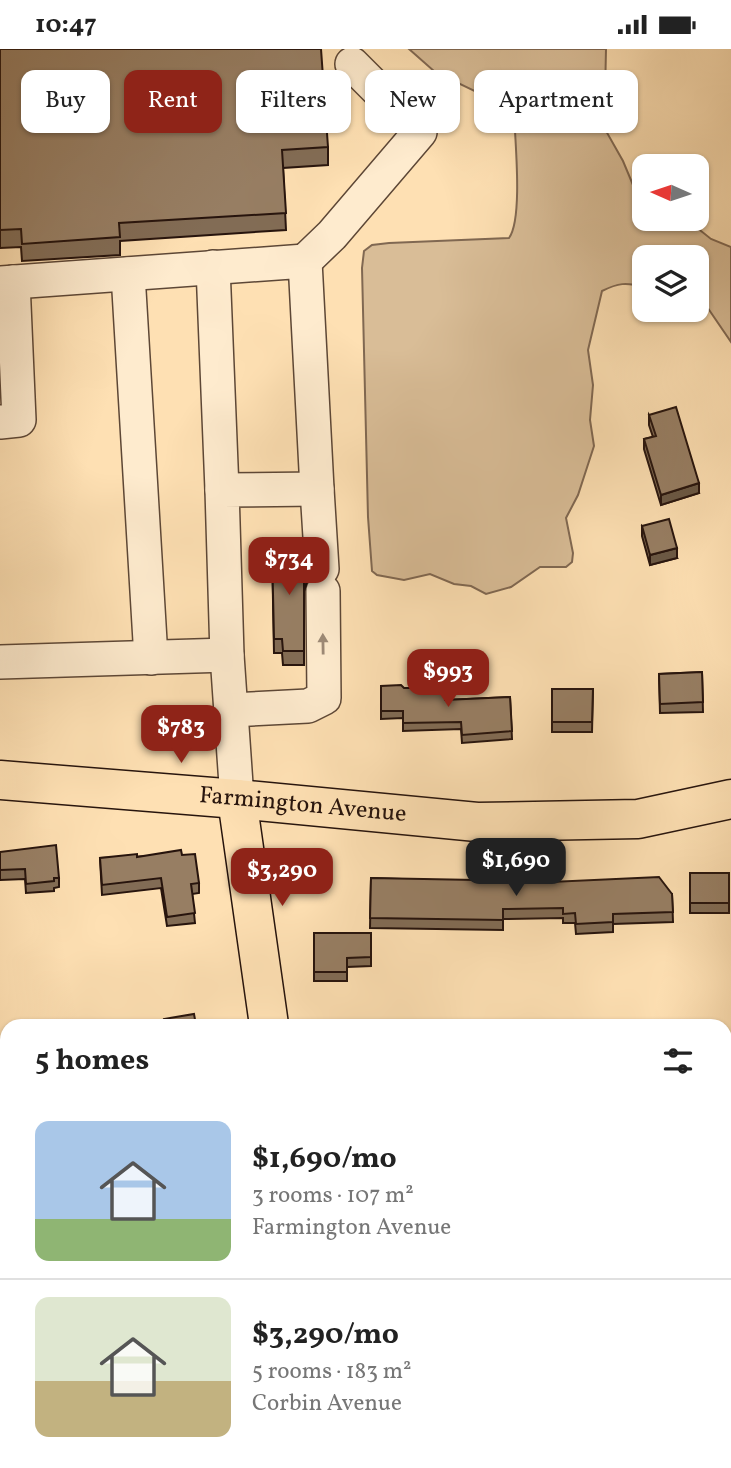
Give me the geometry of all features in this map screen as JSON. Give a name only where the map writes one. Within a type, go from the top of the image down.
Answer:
[{"type":"main road","name":"Farmington Avenue","points":[[0,781],[237,799],[477,822],[638,819],[731,799]]},
{"type":"main road","points":[[237,799],[268,1019]]},
{"type":"lane","points":[[0,422],[19,420],[6,283],[305,261],[332,235],[420,132],[352,64]]},
{"type":"lane","points":[[231,710],[308,706],[324,698],[322,580],[305,261]]},
{"type":"lane","points":[[213,267],[227,655],[237,799]]},
{"type":"lane","points":[[128,274],[151,658]]},
{"type":"lane","points":[[222,490],[317,489]]},
{"type":"lane","points":[[0,662],[227,655]]},
{"type":"shaded area","points":[[409,49],[606,49],[606,70],[474,70],[474,91],[460,84],[460,70],[433,70]]},
{"type":"shaded area","points":[[515,133],[607,133],[632,183],[632,231],[701,231],[711,239],[731,247],[731,342],[709,310],[709,245],[632,245],[632,284],[613,286],[602,291],[588,350],[593,385],[590,420],[594,446],[578,495],[566,518],[573,553],[572,562],[566,567],[540,567],[511,587],[486,594],[471,586],[454,584],[430,574],[404,580],[377,575],[372,571],[368,517],[362,268],[364,251],[372,245],[389,243],[509,238],[516,214]]},
{"type":"building","points":[[0,49],[321,49],[322,70],[236,70],[236,133],[327,133],[328,147],[282,150],[286,213],[119,223],[120,237],[22,244],[21,229],[0,230]]},
{"type":"building","points":[[676,407],[699,483],[661,495],[644,439],[656,436],[649,415]]},
{"type":"building","points":[[669,519],[677,548],[650,555],[642,526]]},
{"type":"building","points":[[302,548],[307,567],[304,577],[304,651],[283,651],[282,639],[274,639],[272,549]]},
{"type":"building","points":[[702,672],[703,702],[660,704],[659,674]]},
{"type":"building","points":[[401,685],[404,688],[445,688],[445,700],[510,697],[512,731],[462,735],[461,722],[403,723],[403,711],[381,711],[381,686]]},
{"type":"building","points":[[552,689],[593,689],[592,722],[552,722]]},
{"type":"building","points":[[56,845],[59,878],[54,878],[54,881],[26,884],[25,869],[0,870],[0,852]]},
{"type":"building","points":[[181,850],[182,855],[195,854],[199,883],[191,884],[195,913],[167,917],[161,878],[102,885],[100,858],[137,854],[137,857]]},
{"type":"building","points":[[690,873],[729,873],[729,903],[690,903]]},
{"type":"building","points":[[659,877],[672,894],[673,912],[613,914],[613,922],[576,924],[575,913],[563,914],[563,908],[503,909],[503,920],[370,918],[371,878],[529,883]]},
{"type":"building","points":[[314,933],[371,933],[371,957],[347,958],[347,972],[314,972]]},
{"type":"building","points":[[194,1014],[195,1019],[164,1019]]}]
